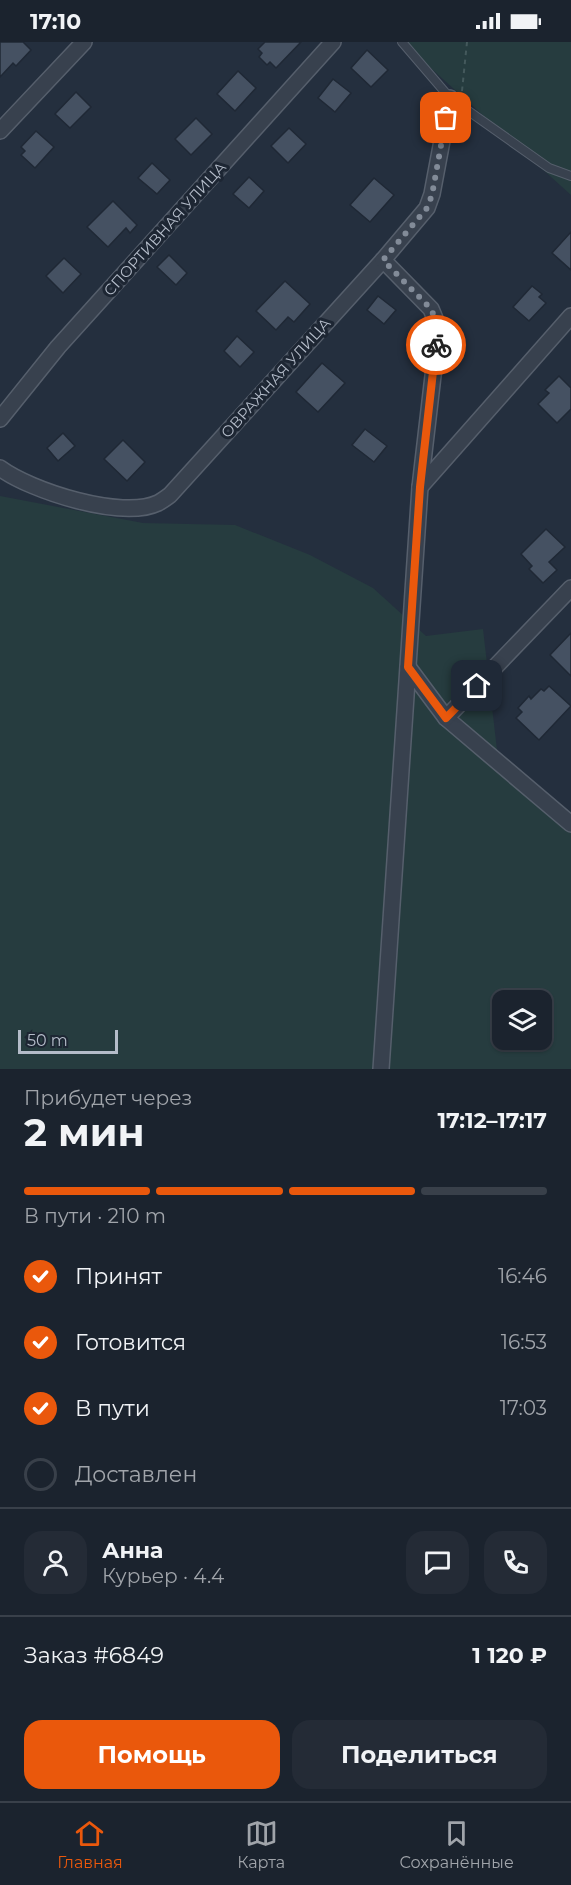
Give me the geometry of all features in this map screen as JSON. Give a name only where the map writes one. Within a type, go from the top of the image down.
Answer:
[{"type":"street","points":[[0,131],[84,42]]},
{"type":"street","name":"СПОРТИВНАЯ УЛИЦА","points":[[0,419],[58,347],[333,42]]},
{"type":"street","name":"ОВРАЖНАЯ УЛИЦА","points":[[0,468],[29,484],[97,505],[124,508],[158,503],[170,495],[383,260],[427,208],[455,102]]},
{"type":"street","points":[[381,1069],[420,487],[438,333],[431,309],[383,260]]},
{"type":"street","points":[[420,487],[571,316]]},
{"type":"street","points":[[446,718],[571,588]]},
{"type":"street","points":[[408,667],[446,718],[571,824]]},
{"type":"lane","points":[[402,42],[455,102],[549,168],[571,176]]},
{"type":"path","points":[[455,102],[467,42]]},
{"type":"green space","points":[[402,42],[571,42],[571,195]]},
{"type":"green space","points":[[0,496],[143,523],[235,525],[310,555],[373,588],[426,636],[483,629],[497,750],[571,818],[571,1069],[0,1069]]},
{"type":"building","points":[[0,42],[23,42],[31,50],[16,66],[13,63],[0,77]]},
{"type":"building","points":[[265,42],[301,42],[276,68],[270,62],[267,65],[259,57],[262,53],[258,49]]},
{"type":"building","points":[[367,50],[388,70],[371,87],[351,68]]},
{"type":"building","points":[[238,71],[256,88],[235,111],[217,94]]},
{"type":"building","points":[[333,79],[351,93],[335,112],[318,98]]},
{"type":"building","points":[[76,92],[91,107],[70,128],[55,114]]},
{"type":"building","points":[[196,118],[212,134],[191,155],[175,139]]},
{"type":"building","points":[[289,128],[306,144],[288,163],[271,146]]},
{"type":"building","points":[[36,131],[54,147],[35,168],[21,155],[25,151],[21,147]]},
{"type":"building","points":[[152,163],[170,180],[157,194],[138,178]]},
{"type":"building","points":[[249,177],[264,191],[249,208],[233,194]]},
{"type":"building","points":[[374,178],[394,195],[370,222],[350,205]]},
{"type":"building","points":[[113,201],[137,225],[130,233],[126,228],[108,247],[87,227]]},
{"type":"building","points":[[571,232],[571,270],[552,253]]},
{"type":"building","points":[[169,255],[187,273],[176,285],[157,267]]},
{"type":"building","points":[[64,258],[81,274],[63,293],[46,276]]},
{"type":"building","points":[[285,281],[310,304],[294,322],[288,317],[276,330],[256,311]]},
{"type":"building","points":[[532,286],[542,294],[539,297],[546,303],[529,321],[513,307]]},
{"type":"building","points":[[378,296],[396,310],[384,324],[367,310]]},
{"type":"building","points":[[237,336],[254,352],[240,367],[224,351]]},
{"type":"building","points":[[322,363],[345,383],[318,412],[296,392]]},
{"type":"building","points":[[559,376],[571,388],[571,409],[557,423],[538,404],[549,393],[545,390]]},
{"type":"building","points":[[365,429],[387,446],[374,462],[352,445]]},
{"type":"building","points":[[63,433],[75,446],[58,461],[47,448]]},
{"type":"building","points":[[123,440],[145,462],[127,481],[104,459]]},
{"type":"building","points":[[546,529],[565,547],[549,562],[557,570],[543,583],[529,569],[532,566],[521,554]]},
{"type":"building","points":[[571,633],[571,676],[550,655]]},
{"type":"building","points":[[549,686],[571,706],[539,740],[516,718],[522,712],[518,708],[529,696],[531,699],[541,689],[544,691]]},
{"type":"way so far","points":[[436,345],[438,333],[431,309],[383,260],[427,208],[432,195],[446,118]]},
{"type":"route","points":[[436,345],[420,487],[408,667],[446,718],[477,686]]}]
